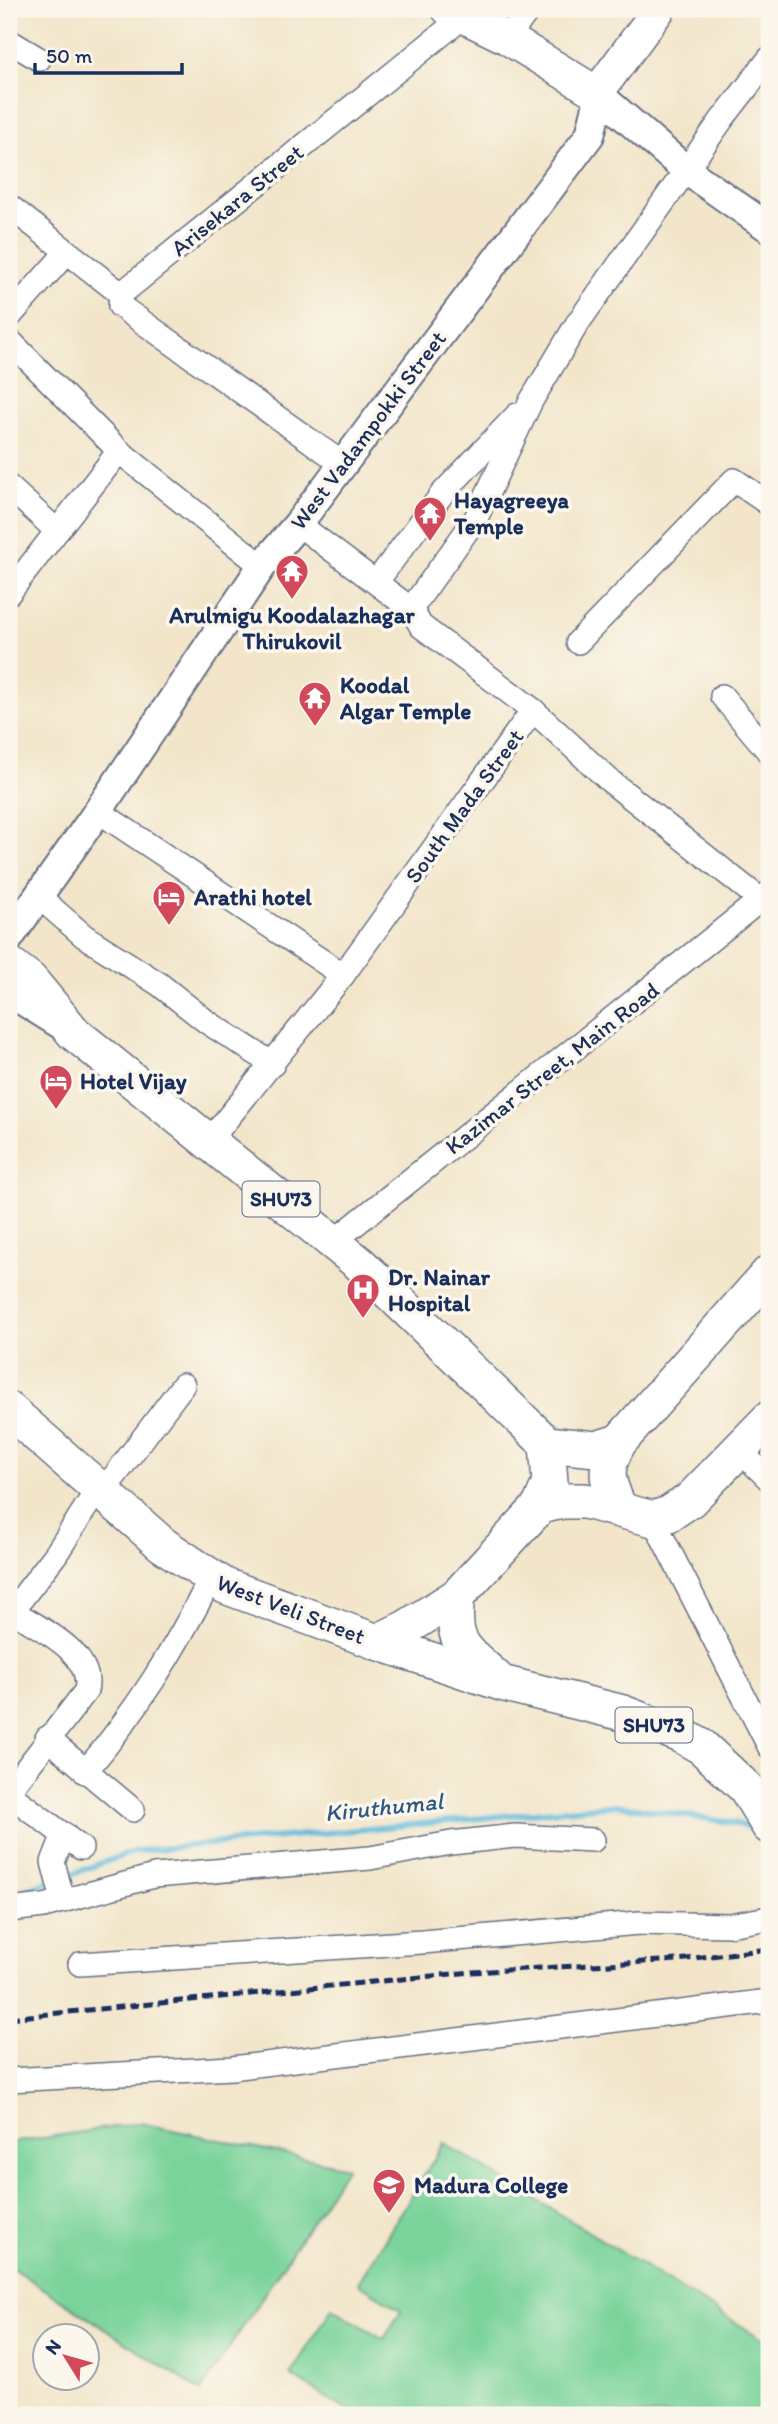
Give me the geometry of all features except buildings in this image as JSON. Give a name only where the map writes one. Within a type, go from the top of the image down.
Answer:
[{"type":"main road","points":[[455,13],[507,38],[597,93],[659,9]]},
{"type":"main road","name":"SHU73","points":[[9,964],[30,980],[74,1033],[210,1140],[333,1242],[547,1444]]},
{"type":"main road","points":[[619,1508],[607,1477],[608,1463],[619,1441],[769,1273]]},
{"type":"main road","name":"West Veli Street","points":[[9,1410],[97,1490],[163,1545],[225,1586],[377,1642],[501,1683]]},
{"type":"main road","points":[[540,1506],[563,1501],[585,1501],[653,1519],[669,1514],[690,1500],[769,1419]]},
{"type":"main road","points":[[377,1642],[406,1628],[457,1596],[540,1506],[550,1482],[547,1444],[596,1449],[619,1441]]},
{"type":"main road","points":[[457,1596],[454,1624],[459,1641],[501,1683]]},
{"type":"main road","name":"SHU73","points":[[501,1683],[623,1713],[681,1735],[702,1747],[746,1788],[769,1826]]},
{"type":"street","points":[[507,38],[529,9]]},
{"type":"street","name":"Arisekara Street","points":[[121,294],[455,13]]},
{"type":"street","points":[[9,41],[39,59]]},
{"type":"street","points":[[411,609],[476,518],[531,401],[577,324],[769,59]]},
{"type":"street","points":[[597,93],[686,170],[769,228]]},
{"type":"street","name":"West Vadampokki Street","points":[[9,938],[98,811],[262,566],[343,464],[590,135],[598,103],[597,93]]},
{"type":"street","points":[[9,206],[121,294],[120,306],[343,464]]},
{"type":"street","points":[[9,317],[66,253]]},
{"type":"street","points":[[9,341],[119,451],[262,566]]},
{"type":"street","points":[[377,581],[442,494],[531,401]]},
{"type":"street","points":[[9,593],[119,451]]},
{"type":"street","points":[[578,642],[734,480],[769,504]]},
{"type":"street","points":[[9,488],[57,531]]},
{"type":"street","name":"South Mada Street","points":[[210,1140],[343,975],[533,710],[421,626],[411,609],[298,523]]},
{"type":"street","points":[[722,696],[769,752]]},
{"type":"street","points":[[533,710],[610,781],[765,897]]},
{"type":"street","points":[[98,811],[343,975]]},
{"type":"street","points":[[38,896],[84,936],[159,984],[207,1022],[273,1064]]},
{"type":"street","name":"Kazimar Street, Main Road","points":[[333,1242],[765,897]]},
{"type":"street","points":[[9,992],[74,1033]]},
{"type":"street","points":[[64,1901],[53,1862],[73,1841],[9,1793],[47,1738],[86,1691],[88,1679],[84,1665],[73,1654],[10,1613],[56,1554],[97,1490],[114,1477],[183,1385]]},
{"type":"street","points":[[739,1450],[769,1479]]},
{"type":"street","points":[[653,1519],[769,1746]]},
{"type":"street","points":[[85,1772],[132,1716],[176,1647],[211,1578]]},
{"type":"street","points":[[47,1738],[133,1810]]},
{"type":"street","points":[[9,1910],[64,1901],[155,1876],[370,1858],[451,1843],[515,1836],[593,1840]]},
{"type":"street","points":[[80,1964],[408,1943],[639,1923],[729,1926],[769,1918]]},
{"type":"street","points":[[9,2080],[245,2067],[751,2001],[769,2001]]},
{"type":"green space","points":[[140,2123],[347,2167],[201,2391],[102,2327],[102,2322],[95,2322],[9,2266],[9,2143]]},
{"type":"green space","points":[[444,2143],[769,2343],[769,2415],[355,2415],[290,2375],[332,2308],[384,2339],[401,2310],[358,2283]]},
{"type":"waterway","name":"Kiruthumal","points":[[63,1877],[136,1851],[617,1805],[757,1829]]},
{"type":"waterway","name":"Kiruthumal","points":[[9,1896],[53,1880]]},
{"type":"railway","points":[[9,2018],[472,1972],[678,1960],[769,1949]]},
{"type":"place","name":"Hayagreeya Temple","points":[[430,543]]},
{"type":"place","name":"Arulmigu Koodalazhagar Thirukovil","points":[[292,601]]},
{"type":"place","name":"Koodal Algar Temple","points":[[315,728]]},
{"type":"place","name":"Arathi hotel","points":[[169,927]]},
{"type":"place","name":"Hotel Vijay","points":[[56,1111]]},
{"type":"place","name":"Dr. Nainar Hospital","points":[[363,1320]]},
{"type":"place","name":"Madura College","points":[[389,2215]]}]
